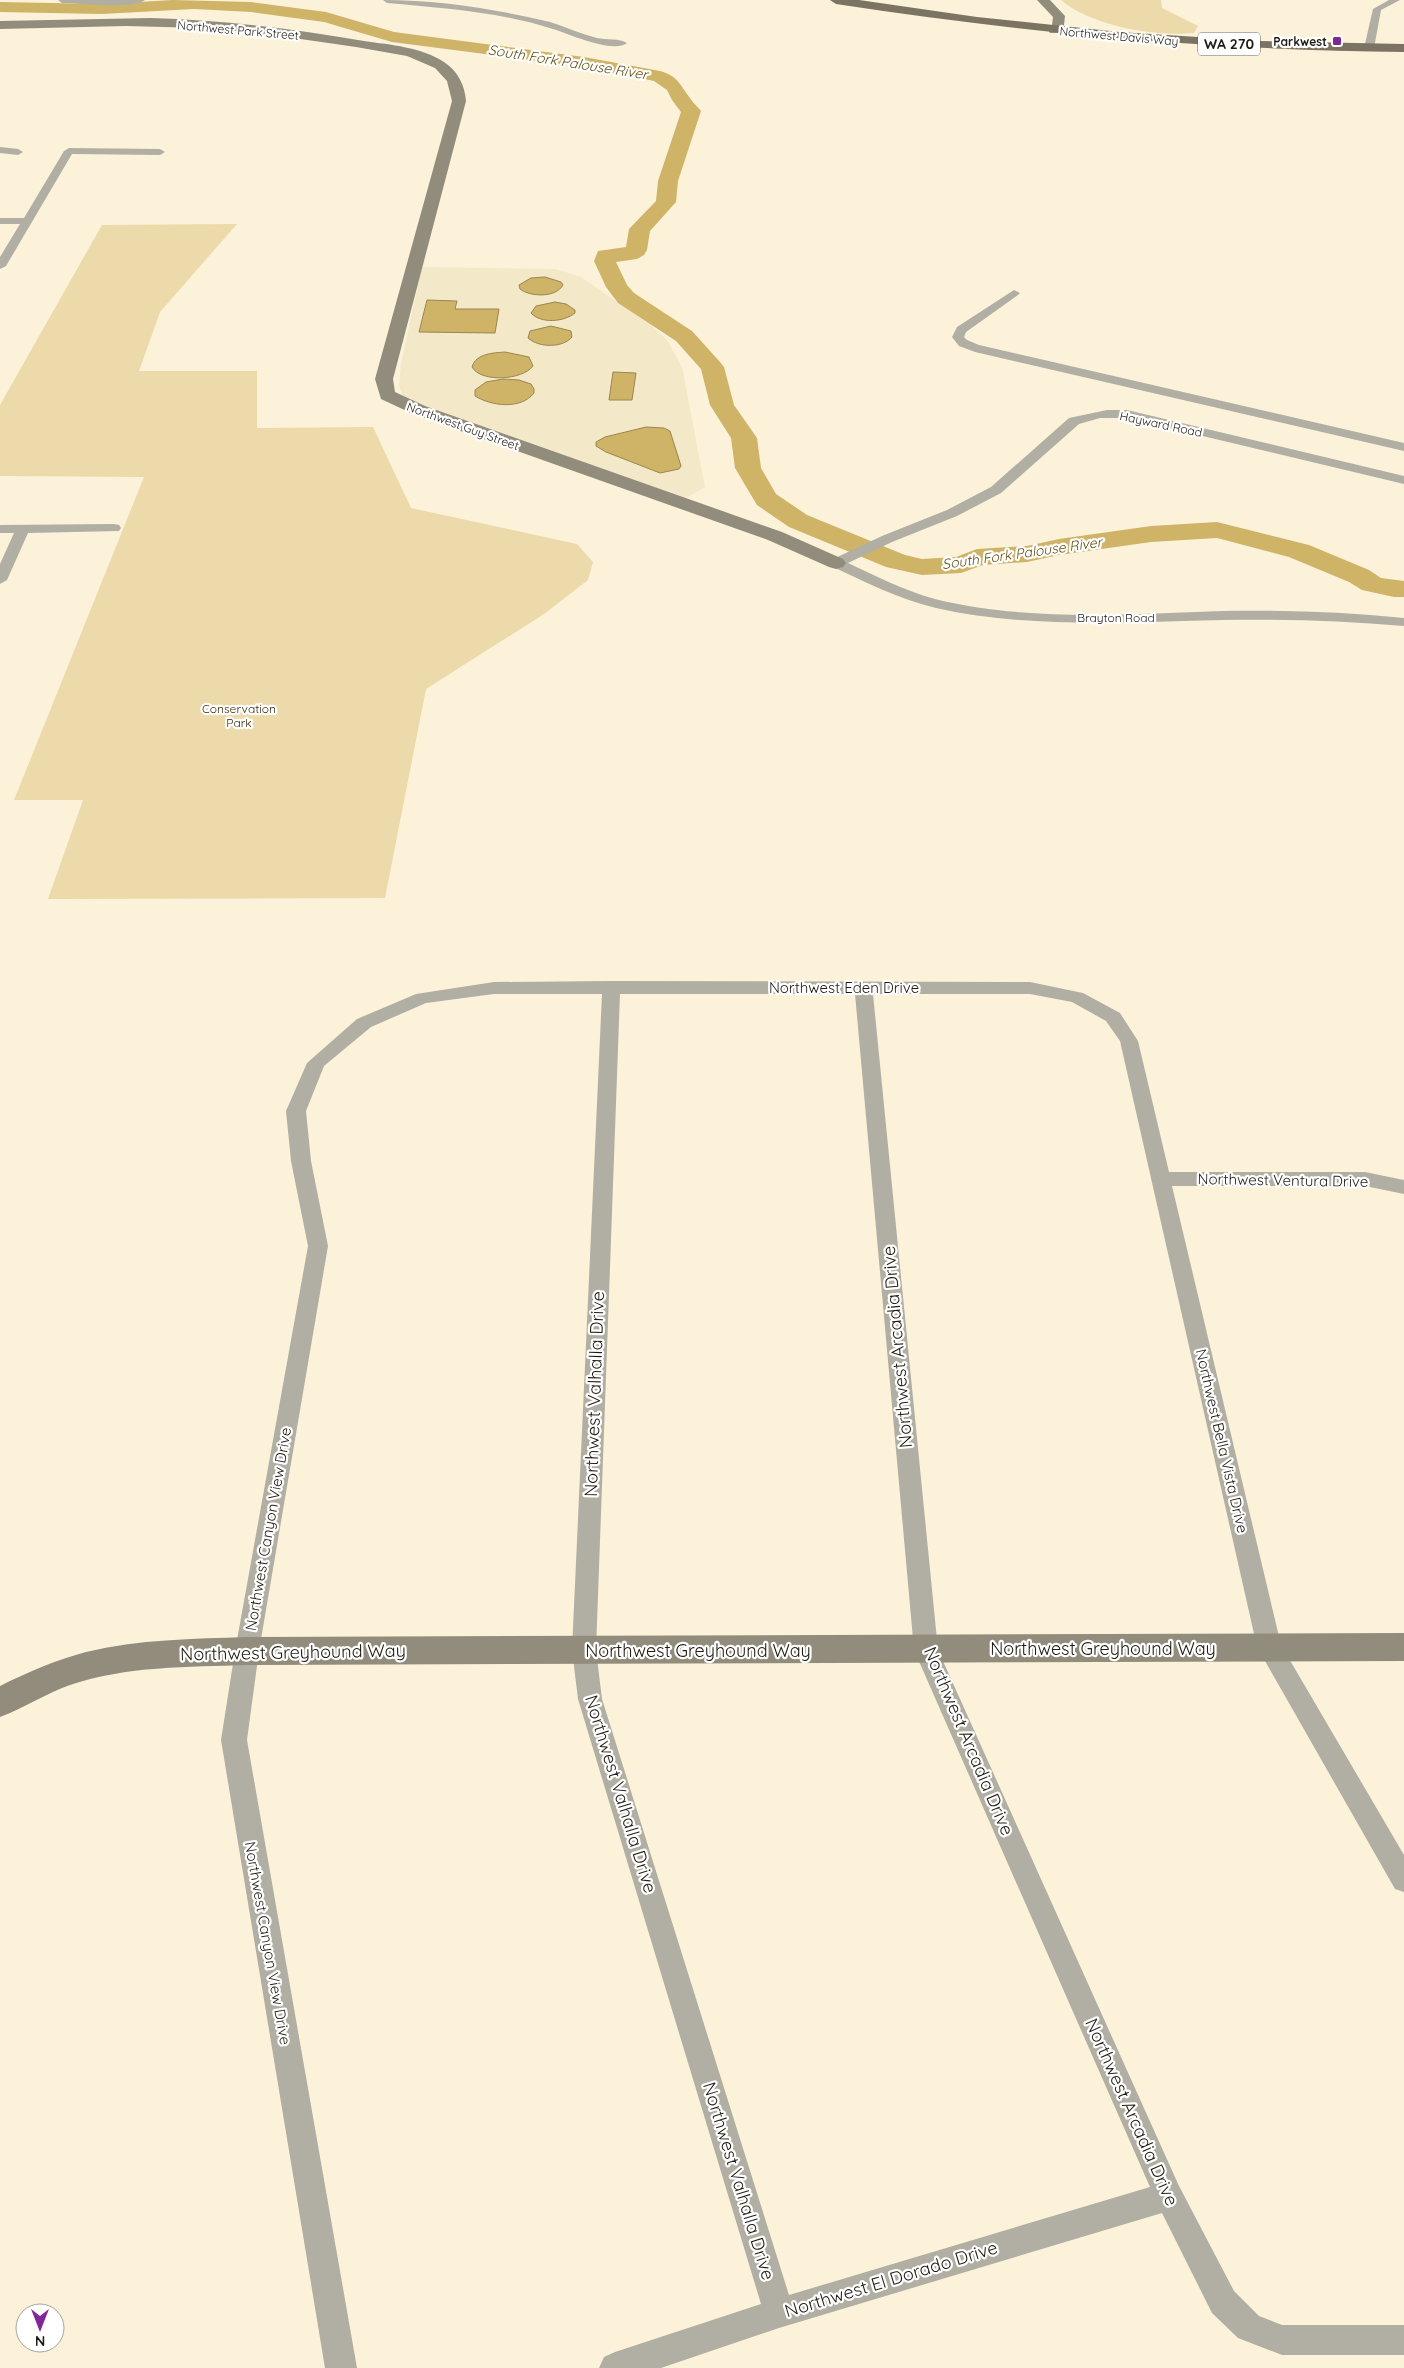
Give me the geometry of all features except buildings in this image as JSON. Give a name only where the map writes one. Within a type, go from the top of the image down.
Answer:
[{"type":"main road","name":"Northwest Davis Way","points":[[836,0],[953,19],[1186,42],[1404,48]]},
{"type":"street","points":[[62,0],[123,2],[141,0]]},
{"type":"street","points":[[387,0],[506,17],[559,28],[602,43],[622,43]]},
{"type":"street","points":[[1043,0],[1059,16],[1058,26],[1054,30]]},
{"type":"street","points":[[1369,48],[1378,9],[1396,0]]},
{"type":"street","name":"Northwest Park Street","points":[[0,25],[191,24],[333,40],[413,54],[432,61],[442,66],[452,77],[459,91]]},
{"type":"street","name":"Northwest Guy Street","points":[[459,91],[459,101],[384,379],[387,395],[428,414],[843,559]]},
{"type":"street","points":[[0,150],[18,152]]},
{"type":"street","points":[[0,266],[69,151],[160,152]]},
{"type":"street","points":[[0,222],[27,221]]},
{"type":"street","points":[[1014,293],[960,330],[958,337],[963,343],[975,348],[1404,447]]},
{"type":"street","name":"Hayward Road","points":[[843,559],[887,538],[952,513],[996,490],[1074,421],[1106,413],[1127,414],[1404,480]]},
{"type":"street","points":[[0,529],[114,528]]},
{"type":"street","points":[[0,580],[23,529]]},
{"type":"street","name":"Brayton Road","points":[[843,559],[894,588],[936,604],[1011,615],[1100,618],[1266,615],[1348,617],[1404,622]]},
{"type":"street","name":"Northwest Eden Drive","points":[[611,987],[1030,988],[1077,997]]},
{"type":"street","name":"Northwest Valhalla Drive","points":[[611,987],[584,1650],[590,1699],[779,2313]]},
{"type":"street","name":"Northwest Canyon View Drive","points":[[341,2368],[234,1740],[247,1651],[318,1246],[301,1161],[296,1111],[316,1062],[364,1023],[422,998],[494,988],[611,987]]},
{"type":"street","name":"Northwest Arcadia Drive","points":[[863,987],[926,1650],[1168,2196],[1223,2302],[1249,2327],[1282,2340],[1404,2340]]},
{"type":"street","name":"Northwest Bella Vista Drive","points":[[1077,997],[1113,1017],[1129,1041],[1269,1647],[1404,1880]]},
{"type":"street","name":"Northwest Ventura Drive","points":[[1162,1179],[1365,1179],[1404,1187]]},
{"type":"street","name":"Northwest Greyhound Way","points":[[0,1702],[63,1673],[116,1660],[161,1654],[247,1651],[1404,1647]]},
{"type":"street","name":"Northwest El Dorado Drive","points":[[615,2368],[779,2313],[1168,2196]]},
{"type":"shaded area","points":[[422,267],[556,269],[581,277],[651,325],[667,340],[682,367],[705,487],[686,498],[451,417],[403,396],[399,386],[401,363]]},
{"type":"shaded area","points":[[545,277],[561,282],[563,285],[555,292],[543,295],[530,294],[520,289],[519,285],[531,278]]},
{"type":"shaded area","points":[[427,300],[457,301],[455,309],[499,309],[495,333],[419,332]]},
{"type":"shaded area","points":[[555,302],[566,304],[575,310],[575,313],[559,320],[546,320],[535,317],[531,313],[536,306]]},
{"type":"shaded area","points":[[551,326],[571,331],[572,337],[568,341],[557,345],[538,344],[528,338],[530,331]]},
{"type":"shaded area","points":[[505,352],[529,357],[533,366],[521,374],[502,378],[484,376],[472,367],[474,362],[481,356]]},
{"type":"shaded area","points":[[613,372],[636,373],[632,400],[609,400]]},
{"type":"shaded area","points":[[503,379],[519,380],[531,384],[534,393],[522,402],[506,405],[489,402],[475,396],[475,390],[486,382]]},
{"type":"shaded area","points":[[646,427],[664,428],[670,431],[681,466],[679,469],[660,473],[606,452],[596,446],[596,442],[605,437]]},
{"type":"green space","points":[[1061,0],[1161,0],[1162,8],[1198,26],[1194,33],[1178,34],[1124,28],[1089,17]]},
{"type":"green space","name":"Conservation Park","points":[[237,224],[160,312],[139,371],[257,371],[257,428],[373,427],[411,508],[577,544],[593,562],[588,580],[544,614],[426,689],[385,898],[48,899],[83,800],[14,800],[144,477],[0,476],[0,405],[102,225]]},
{"type":"waterway","name":"South Fork Palouse River","points":[[0,7],[32,6],[102,9],[194,4],[251,7],[326,17],[392,37],[584,62],[660,77],[675,87],[681,100],[691,111],[668,181],[666,202],[640,229],[636,250],[629,254],[606,256],[605,261],[617,287],[626,298],[684,336],[712,367],[722,405],[744,438],[748,468],[766,499],[798,521],[883,554],[896,561],[922,567],[961,565],[977,557],[1027,554],[1059,547],[1151,534],[1217,530],[1243,535],[1299,551],[1359,576],[1372,584],[1394,589],[1404,589]]},
{"type":"place","name":"Parkwest","points":[[1337,41]]}]
